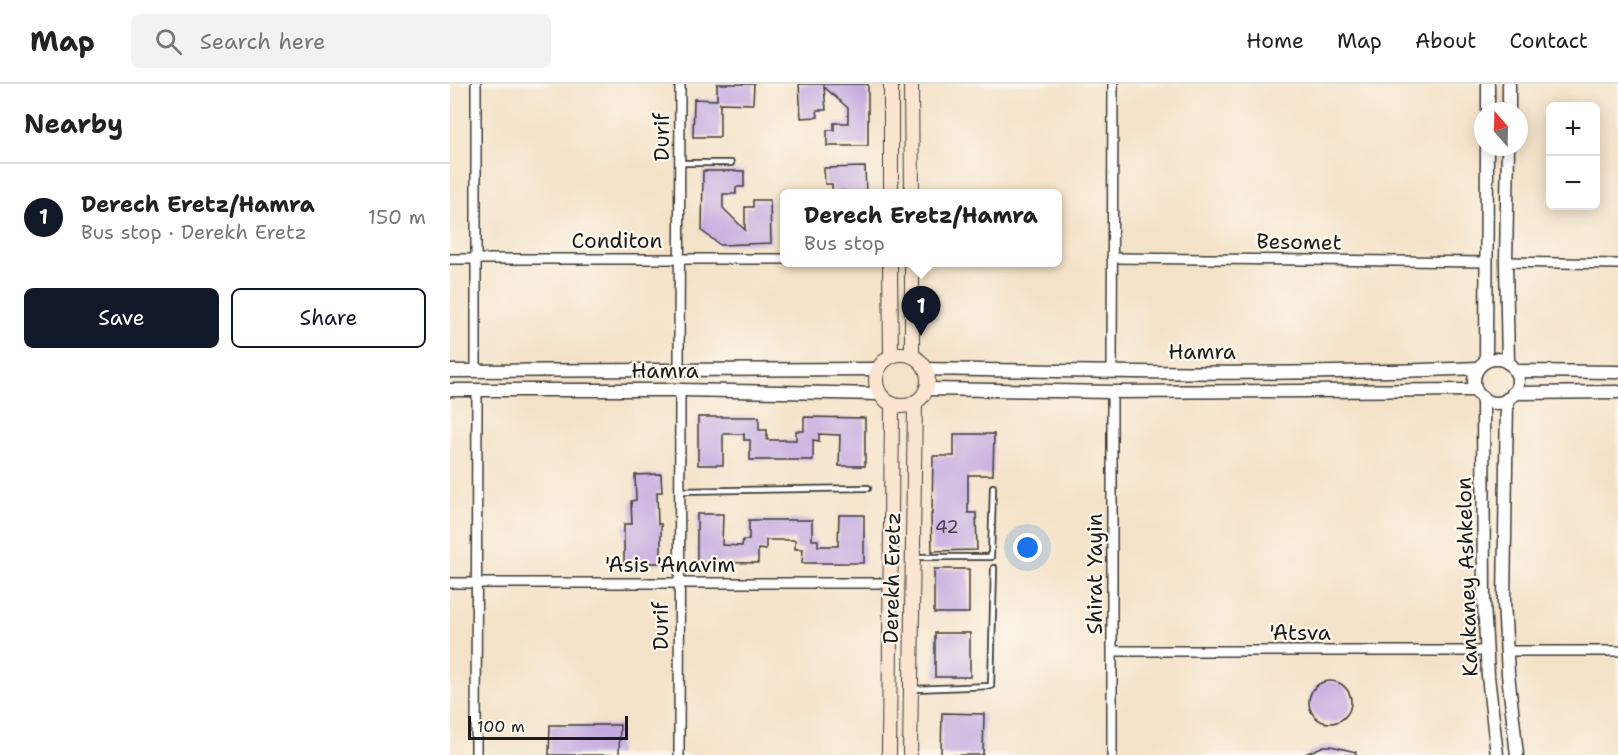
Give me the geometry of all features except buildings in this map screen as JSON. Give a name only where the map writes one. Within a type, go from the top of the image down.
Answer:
[{"type":"main road","points":[[891,84],[891,189]]},
{"type":"main road","points":[[911,84],[912,189]]},
{"type":"main road","points":[[890,267],[891,356]]},
{"type":"main road","points":[[912,267],[912,356]]},
{"type":"main road","points":[[905,354],[912,356],[926,369],[928,383],[924,394],[908,405],[900,406],[887,402],[879,394],[876,386],[878,369],[891,356],[905,354]]},
{"type":"main road","name":"Derekh Eretz","points":[[910,755],[915,402]]},
{"type":"main road","name":"Derekh Eretz","points":[[889,755],[892,404]]},
{"type":"street","points":[[476,84],[476,372]]},
{"type":"street","name":"Durif","points":[[679,370],[680,84]]},
{"type":"street","points":[[1112,372],[1113,84]]},
{"type":"street","points":[[1488,84],[1488,102]]},
{"type":"street","points":[[1509,84],[1509,102]]},
{"type":"street","points":[[1487,156],[1487,262],[1482,365],[1474,379],[1479,394],[1495,402],[1510,396],[1618,393]]},
{"type":"street","points":[[1508,156],[1506,262],[1512,367],[1517,383],[1510,396]]},
{"type":"street","name":"Conditon","points":[[450,258],[780,259]]},
{"type":"street","name":"Besomet","points":[[1112,258],[1487,262]]},
{"type":"street","points":[[1506,262],[1618,264]]},
{"type":"street","points":[[1482,365],[1497,359],[1512,367],[1618,372]]},
{"type":"street","name":"Hamra","points":[[926,369],[1112,372],[1402,371],[1482,365]]},
{"type":"street","name":"Hamra","points":[[450,371],[878,369]]},
{"type":"street","name":"Hamra","points":[[926,389],[1479,394]]},
{"type":"street","name":"Hamra","points":[[450,390],[680,390],[879,394]]},
{"type":"street","points":[[476,755],[477,390]]},
{"type":"street","name":"Durif","points":[[679,755],[680,390]]},
{"type":"street","name":"Shirat Yayin","points":[[1112,392],[1112,755]]},
{"type":"street","name":"Kankaney Ashkelon","points":[[1479,394],[1484,603],[1497,755]]},
{"type":"street","name":"Kankaney Ashkelon","points":[[1510,396],[1504,602],[1506,651],[1517,755]]},
{"type":"street","name":"'Asis 'Anavim","points":[[450,583],[891,583]]},
{"type":"street","name":"'Atsva","points":[[1113,651],[1487,651]]},
{"type":"street","points":[[1506,651],[1618,651]]},
{"type":"lane","points":[[680,163],[731,163]]},
{"type":"lane","points":[[913,557],[991,557],[993,487]]},
{"type":"lane","points":[[679,491],[868,488]]},
{"type":"lane","points":[[911,689],[992,686],[994,568]]},
{"type":"place","name":"Derech Eretz/Hamra","points":[[921,336]]}]
